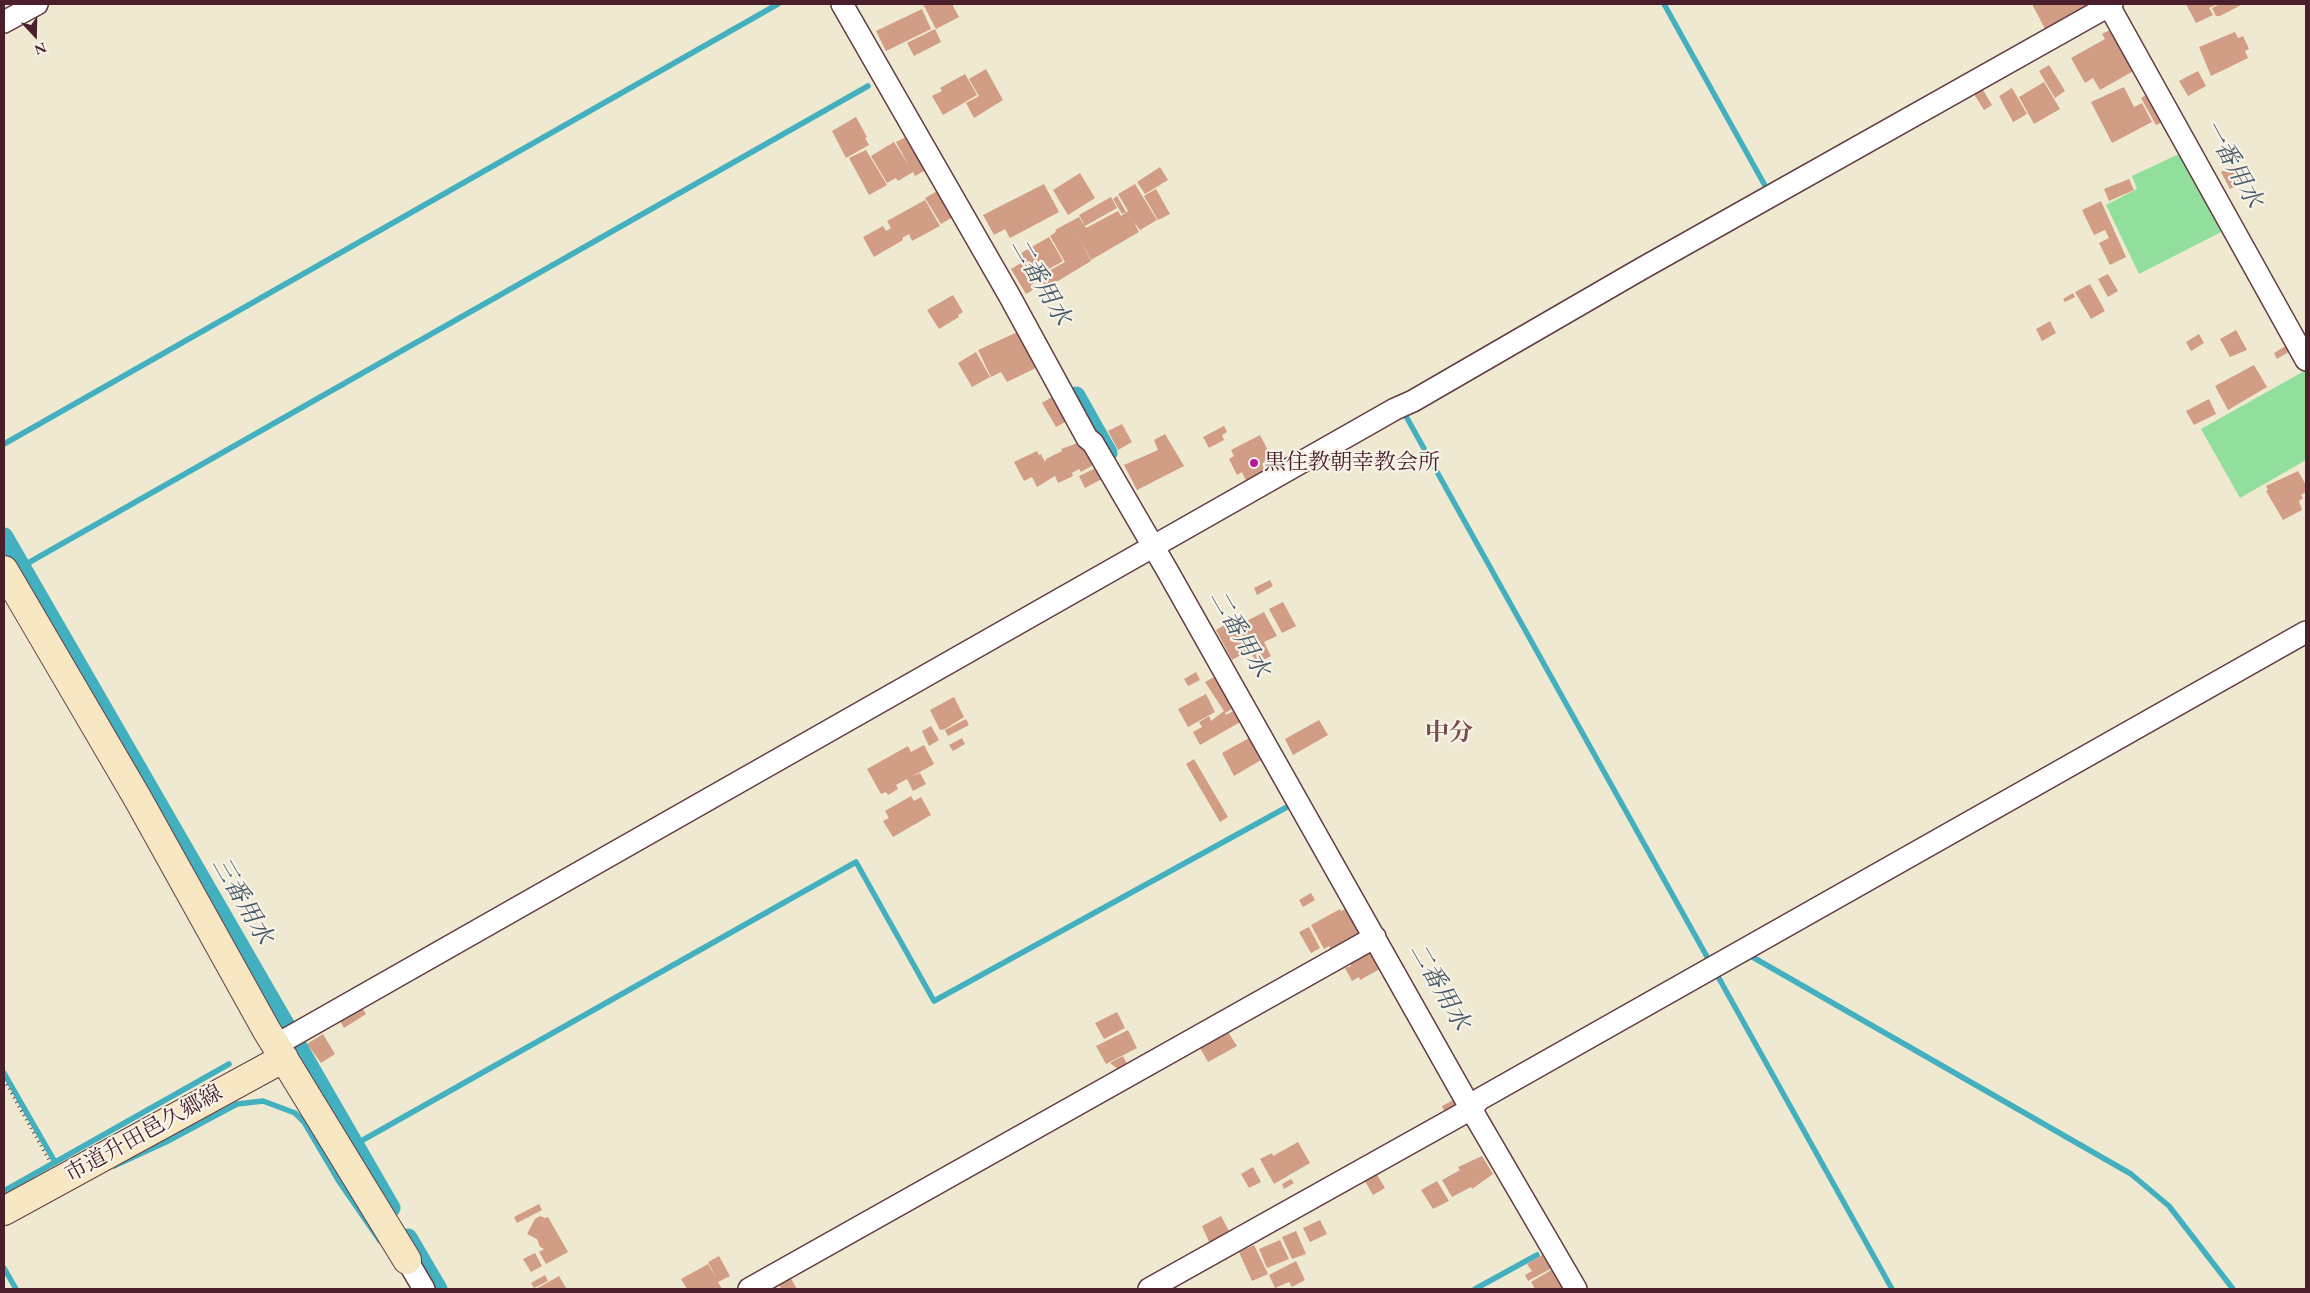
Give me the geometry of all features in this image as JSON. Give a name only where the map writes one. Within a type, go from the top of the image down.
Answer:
[{"type":"street","points":[[4,22],[37,4]]},
{"type":"street","points":[[842,4],[1009,295],[1087,438],[1093,442],[1158,546],[1375,937],[1475,1105],[1576,1289]]},
{"type":"street","points":[[286,1044],[533,898],[577,876],[2110,4],[2306,360]]},
{"type":"street","points":[[4,570],[142,808],[286,1044],[424,1289]]},
{"type":"street","points":[[1149,1289],[2306,632]]},
{"type":"street","points":[[749,1289],[1375,937]]},
{"type":"street","name":"市道升田邑久郷線","points":[[4,1211],[286,1044]]},
{"type":"path","points":[[4,1080],[50,1163]]},
{"type":"green space","points":[[2183,152],[2227,229],[2139,274],[2106,205],[2137,189],[2132,176]]},
{"type":"green space","points":[[2306,370],[2306,460],[2240,498],[2201,429]]},
{"type":"building","points":[[923,4],[952,4],[959,17],[936,29]]},
{"type":"building","points":[[2032,4],[2087,4],[2088,5],[2045,29]]},
{"type":"building","points":[[2186,4],[2217,4],[2209,8],[2213,15],[2196,23]]},
{"type":"building","points":[[2220,4],[2243,4],[2220,16],[2216,16],[2212,8]]},
{"type":"building","points":[[922,9],[931,29],[886,51],[876,31]]},
{"type":"building","points":[[2114,28],[2137,69],[2100,90],[2093,78],[2085,83],[2071,58],[2105,39],[2102,34]]},
{"type":"building","points":[[935,29],[941,42],[914,56],[907,43]]},
{"type":"building","points":[[2235,32],[2238,38],[2243,36],[2249,49],[2245,51],[2248,58],[2211,76],[2199,47]]},
{"type":"building","points":[[2049,65],[2065,91],[2055,98],[2039,71]]},
{"type":"building","points":[[986,69],[1003,100],[974,118],[966,103],[979,96],[969,79]]},
{"type":"building","points":[[2198,71],[2206,86],[2188,96],[2179,81]]},
{"type":"building","points":[[965,74],[977,95],[943,115],[932,96],[942,91],[940,88]]},
{"type":"building","points":[[2044,82],[2060,109],[2034,124],[2019,97]]},
{"type":"building","points":[[2124,87],[2134,107],[2142,103],[2152,122],[2112,143],[2091,102]]},
{"type":"building","points":[[2012,88],[2027,114],[2013,122],[1999,96]]},
{"type":"building","points":[[1983,90],[1992,105],[1984,110],[1974,94]]},
{"type":"building","points":[[2151,92],[2167,120],[2156,125],[2141,98]]},
{"type":"building","points":[[856,117],[867,137],[865,138],[869,145],[846,158],[832,131]]},
{"type":"building","points":[[910,135],[929,168],[915,176],[913,172],[898,181],[896,178],[887,183],[871,156],[894,142],[909,166],[896,142]]},
{"type":"building","points":[[866,150],[887,185],[869,195],[849,158]]},
{"type":"building","points":[[2234,165],[2243,182],[2230,189],[2221,172]]},
{"type":"building","points":[[1160,167],[1168,180],[1145,194],[1137,182]]},
{"type":"building","points":[[1080,173],[1095,198],[1068,215],[1053,190]]},
{"type":"building","points":[[2129,179],[2134,190],[2109,201],[2104,189]]},
{"type":"building","points":[[1044,184],[1059,212],[1010,238],[1005,229],[994,235],[983,215]]},
{"type":"building","points":[[1135,184],[1157,220],[1140,230],[1134,222],[1139,232],[1091,260],[1077,234],[1091,261],[1043,290],[1036,278],[1065,262],[1050,236],[1056,232],[1055,230],[1079,217],[1086,228],[1118,211],[1121,216],[1128,211],[1118,194]]},
{"type":"building","points":[[941,189],[956,215],[941,224],[925,198]]},
{"type":"building","points":[[1156,189],[1170,214],[1158,220],[1144,196]]},
{"type":"building","points":[[1117,196],[1126,212],[1122,214],[1113,199]]},
{"type":"building","points":[[1111,197],[1117,208],[1085,226],[1079,215]]},
{"type":"building","points":[[925,200],[940,226],[912,241],[909,234],[902,238],[903,240],[874,257],[863,237],[883,226],[886,231],[891,228],[887,221]]},
{"type":"building","points":[[2101,201],[2126,257],[2110,265],[2099,243],[2109,238],[2105,230],[2094,235],[2082,210]]},
{"type":"building","points":[[1049,237],[1063,261],[1033,278],[1021,258],[1023,256],[1021,253]]},
{"type":"building","points":[[1021,263],[1036,288],[1026,294],[1011,269]]},
{"type":"building","points":[[2108,274],[2118,291],[2108,297],[2098,279]]},
{"type":"building","points":[[2090,284],[2105,311],[2091,319],[2075,292]]},
{"type":"building","points":[[2073,293],[2075,297],[2065,302],[2063,299]]},
{"type":"building","points":[[953,295],[963,312],[958,315],[959,317],[939,329],[927,310]]},
{"type":"building","points":[[2050,321],[2056,333],[2042,341],[2036,329]]},
{"type":"building","points":[[1022,330],[1040,366],[1007,382],[1001,372],[991,377],[978,350]]},
{"type":"building","points":[[2236,330],[2247,350],[2230,357],[2220,339]]},
{"type":"building","points":[[2199,334],[2204,343],[2191,351],[2186,342]]},
{"type":"building","points":[[2289,344],[2292,350],[2277,359],[2274,353]]},
{"type":"building","points":[[976,352],[990,377],[972,387],[958,363]]},
{"type":"building","points":[[2254,365],[2267,387],[2228,410],[2215,386]]},
{"type":"building","points":[[1057,394],[1071,419],[1056,427],[1042,403]]},
{"type":"building","points":[[2209,399],[2216,414],[2194,425],[2186,411]]},
{"type":"building","points":[[1122,424],[1132,442],[1118,450],[1108,431]]},
{"type":"building","points":[[1224,426],[1227,432],[1222,435],[1224,440],[1209,448],[1203,437]]},
{"type":"building","points":[[1165,434],[1184,466],[1137,490],[1124,465],[1158,450],[1154,440]]},
{"type":"building","points":[[1260,435],[1277,468],[1247,483],[1242,472],[1237,475],[1229,459],[1234,456],[1231,450]]},
{"type":"building","points":[[1083,441],[1095,464],[1081,472],[1079,469],[1072,473],[1073,476],[1058,483],[1055,476],[1037,487],[1032,477],[1024,481],[1014,462],[1037,451],[1045,462],[1046,459],[1062,451],[1061,449]]},
{"type":"building","points":[[1098,467],[1104,478],[1085,488],[1079,476]]},
{"type":"building","points":[[2298,471],[2306,485],[2306,492],[2301,495],[2303,498],[2299,501],[2302,510],[2283,520],[2266,491],[2268,490],[2266,486]]},
{"type":"building","points":[[1270,580],[1273,586],[1257,595],[1254,588]]},
{"type":"building","points":[[1283,602],[1296,626],[1282,633],[1269,609]]},
{"type":"building","points":[[1264,612],[1277,636],[1264,642],[1271,656],[1257,664],[1250,650],[1232,660],[1216,630],[1230,622],[1233,628]]},
{"type":"building","points":[[1196,672],[1200,680],[1188,686],[1184,679]]},
{"type":"building","points":[[1216,676],[1234,708],[1225,713],[1226,715],[1235,710],[1242,721],[1200,745],[1193,732],[1202,727],[1199,722],[1209,716],[1211,721],[1224,711],[1205,682]]},
{"type":"building","points":[[1206,694],[1215,712],[1188,727],[1178,709]]},
{"type":"building","points":[[954,697],[964,717],[945,729],[940,730],[930,710]]},
{"type":"building","points":[[966,719],[969,725],[948,736],[945,730]]},
{"type":"building","points":[[1319,720],[1328,735],[1293,755],[1285,739]]},
{"type":"building","points":[[931,726],[939,740],[929,746],[922,731]]},
{"type":"building","points":[[962,738],[965,744],[953,751],[949,745]]},
{"type":"building","points":[[1249,738],[1261,760],[1234,776],[1222,753]]},
{"type":"building","points":[[924,745],[934,764],[911,777],[920,773],[926,784],[913,791],[907,779],[896,785],[898,789],[888,795],[886,792],[881,794],[867,769],[908,746],[911,752]]},
{"type":"building","points":[[1194,759],[1228,817],[1220,822],[1186,764]]},
{"type":"building","points":[[911,796],[914,801],[921,797],[931,815],[893,837],[883,821],[889,818],[885,811]]},
{"type":"building","points":[[1311,893],[1315,900],[1303,907],[1299,900]]},
{"type":"building","points":[[1347,908],[1363,936],[1333,952],[1329,946],[1324,949],[1311,925],[1340,909],[1341,911]]},
{"type":"building","points":[[1309,927],[1320,948],[1311,953],[1299,932]]},
{"type":"building","points":[[1373,950],[1382,968],[1360,980],[1359,977],[1352,981],[1345,968],[1351,966],[1350,962]]},
{"type":"building","points":[[361,1006],[366,1014],[344,1028],[339,1019]]},
{"type":"building","points":[[1117,1012],[1125,1028],[1104,1039],[1095,1023]]},
{"type":"building","points":[[1128,1030],[1137,1048],[1106,1064],[1096,1046]]},
{"type":"building","points":[[1228,1032],[1237,1046],[1208,1062],[1200,1048]]},
{"type":"building","points":[[323,1034],[335,1054],[321,1063],[307,1044]]},
{"type":"building","points":[[1123,1056],[1127,1064],[1118,1069],[1110,1063]]},
{"type":"building","points":[[1455,1099],[1459,1104],[1445,1112],[1442,1106]]},
{"type":"building","points":[[1298,1142],[1310,1163],[1274,1184],[1260,1159],[1272,1153],[1273,1156]]},
{"type":"building","points":[[1482,1156],[1493,1174],[1472,1189],[1471,1187],[1452,1197],[1442,1180],[1460,1170],[1458,1167]]},
{"type":"building","points":[[1253,1167],[1261,1182],[1249,1188],[1241,1174]]},
{"type":"building","points":[[1375,1171],[1385,1188],[1373,1195],[1363,1178]]},
{"type":"building","points":[[1291,1179],[1294,1183],[1284,1189],[1282,1184]]},
{"type":"building","points":[[1437,1181],[1449,1201],[1433,1209],[1421,1190]]},
{"type":"building","points":[[539,1204],[542,1210],[517,1223],[514,1217]]},
{"type":"building","points":[[540,1216],[548,1217],[568,1252],[546,1264],[539,1252],[544,1249],[540,1247],[537,1239],[527,1234],[535,1219]]},
{"type":"building","points":[[1221,1216],[1230,1233],[1210,1244],[1202,1226]]},
{"type":"building","points":[[1320,1220],[1327,1234],[1310,1242],[1303,1228]]},
{"type":"building","points":[[1296,1231],[1306,1254],[1292,1259],[1282,1237]]},
{"type":"building","points":[[1280,1240],[1289,1259],[1267,1268],[1259,1249]]},
{"type":"building","points":[[1254,1245],[1268,1274],[1252,1281],[1239,1252]]},
{"type":"building","points":[[535,1253],[542,1266],[531,1272],[523,1259]]},
{"type":"building","points":[[1544,1254],[1552,1268],[1528,1281],[1525,1275],[1532,1271],[1527,1264]]},
{"type":"building","points":[[719,1256],[730,1276],[718,1282],[722,1289],[687,1289],[681,1279],[708,1264],[717,1279],[708,1262]]},
{"type":"building","points":[[1296,1261],[1305,1280],[1292,1287],[1289,1282],[1275,1288],[1269,1275]]},
{"type":"building","points":[[1553,1269],[1564,1289],[1535,1289],[1531,1282]]},
{"type":"building","points":[[545,1275],[548,1281],[534,1288],[531,1283]]},
{"type":"building","points":[[789,1275],[797,1289],[781,1289],[777,1281]]},
{"type":"building","points":[[559,1276],[566,1288],[536,1289]]},
{"type":"waterway","points":[[4,444],[778,4]]},
{"type":"waterway","points":[[1664,4],[1768,191]]},
{"type":"waterway","points":[[21,567],[868,86]]},
{"type":"waterway","name":"二番用水","points":[[1076,396],[1108,453]]},
{"type":"waterway","points":[[1407,418],[1892,1289]]},
{"type":"waterway","name":"三番用水","points":[[4,537],[391,1208]]},
{"type":"waterway","points":[[354,1145],[856,862],[934,1001],[1287,807]]},
{"type":"waterway","points":[[1747,956],[1749,955],[2131,1174],[2169,1206],[2233,1289]]},
{"type":"waterway","points":[[4,1191],[229,1064]]},
{"type":"waterway","points":[[4,1073],[55,1162]]},
{"type":"waterway","points":[[114,1166],[166,1142],[237,1104],[263,1101],[295,1113],[304,1122],[340,1183],[380,1241]]},
{"type":"waterway","name":"三番用水","points":[[408,1238],[438,1289]]},
{"type":"waterway","points":[[1475,1289],[1537,1255]]},
{"type":"waterway","points":[[4,1268],[16,1289]]},
{"type":"place","name":"黒住教朝幸教会所","points":[[1254,463]]},
{"type":"district","name":"中分","points":[[1449,733]]},
{"type":"water label","name":"一番用水","points":[[2232,164]]}]
